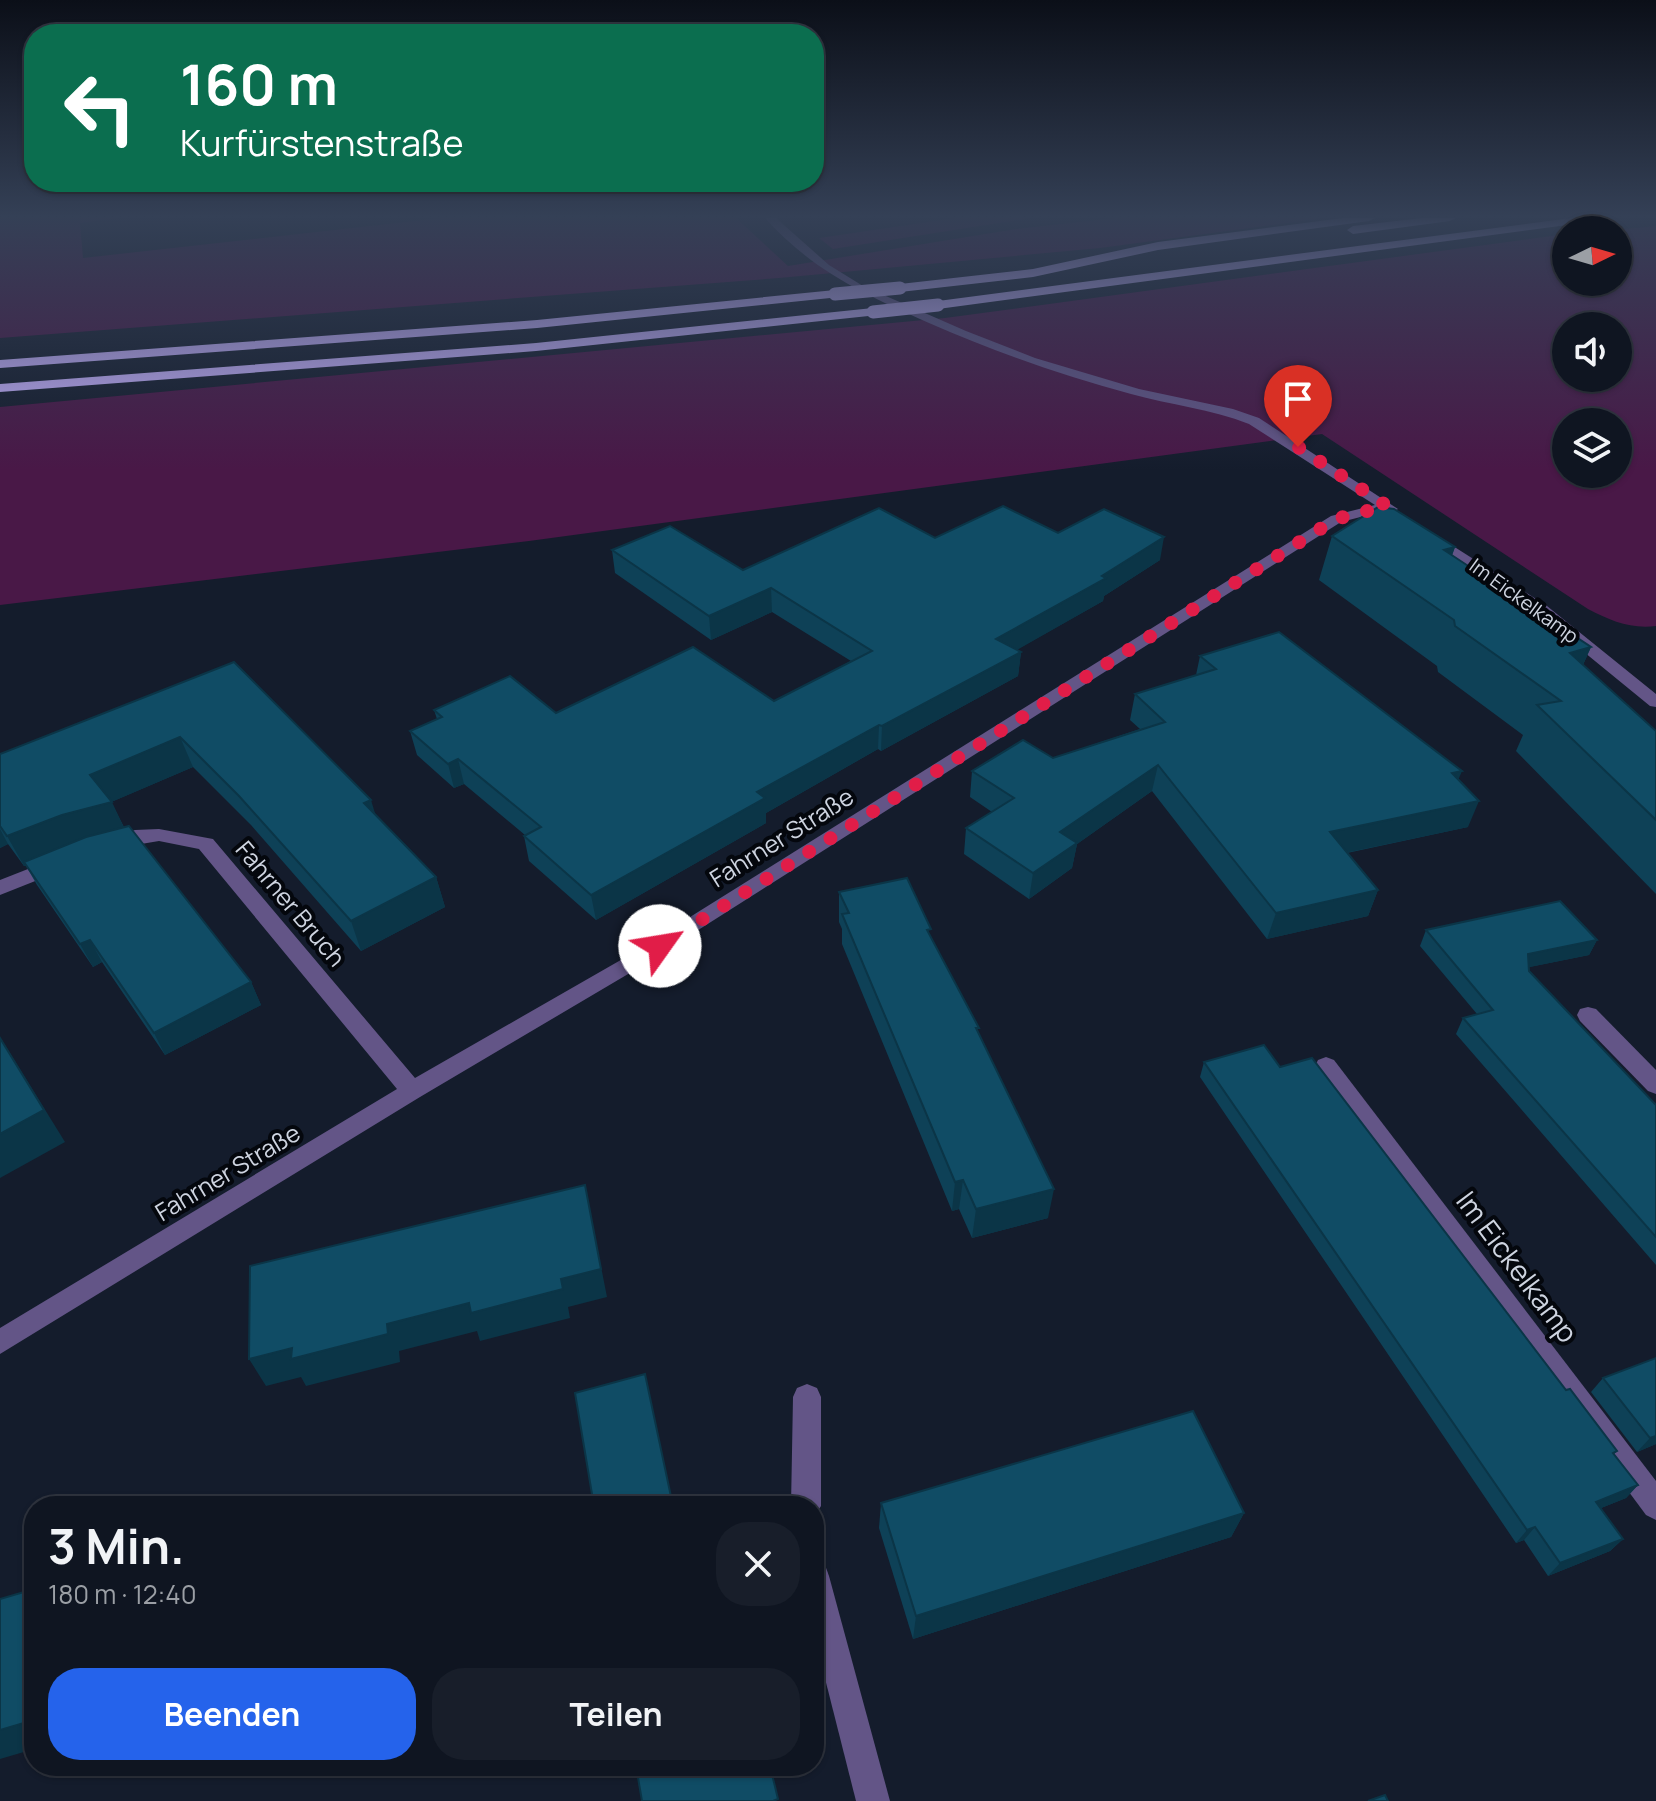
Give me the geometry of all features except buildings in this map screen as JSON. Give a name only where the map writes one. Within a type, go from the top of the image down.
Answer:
[{"type":"highway","points":[[0,364],[537,324],[755,302]]},
{"type":"highway","points":[[0,388],[521,349],[960,302]]},
{"type":"street","name":"Im Eickelkamp","points":[[892,302],[1031,361],[1136,392],[1244,417],[1275,432],[1541,609],[1656,702]]},
{"type":"street","name":"Fahrner Straße","points":[[0,1342],[412,1091],[633,962],[1336,519],[1399,515]]},
{"type":"street","name":"Fahrner Bruch","points":[[0,888],[123,839],[181,835],[206,844],[412,1091]]},
{"type":"street","points":[[1588,1015],[1656,1085]]},
{"type":"street","name":"Im Eickelkamp","points":[[1326,1066],[1656,1505]]},
{"type":"street","points":[[806,1496],[807,1397]]},
{"type":"street","points":[[824,1614],[873,1801]]},
{"type":"shaded area","points":[[0,302],[467,302],[0,338]]},
{"type":"shaded area","points":[[1063,302],[1656,302],[1656,626],[1621,623],[1588,609],[1322,434],[529,541],[0,605],[0,407],[945,318]]},
{"type":"route","points":[[660,946],[1336,519],[1387,506],[1298,447]]}]
